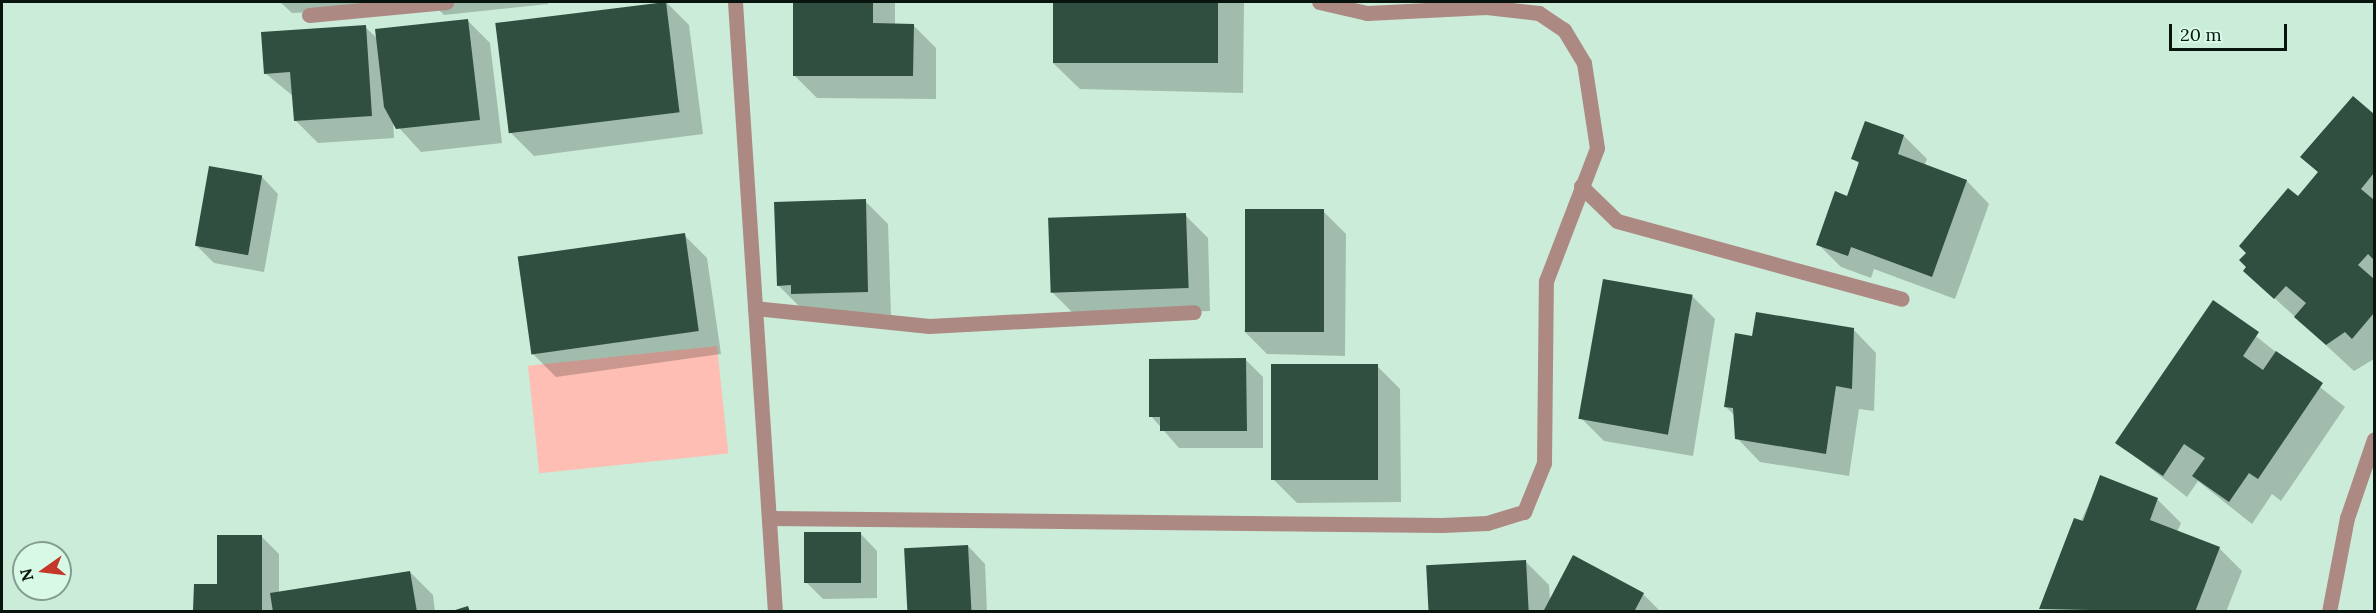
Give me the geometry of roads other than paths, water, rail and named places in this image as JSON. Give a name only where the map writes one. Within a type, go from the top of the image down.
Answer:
[{"type":"street","points":[[309,15],[446,2]]},
{"type":"street","points":[[735,2],[775,612]]},
{"type":"street","points":[[770,518],[1442,525],[1510,518],[1531,502],[1544,463],[1546,281],[1597,148],[1597,122],[1584,63],[1555,21],[1513,9],[1367,12],[1319,2]]},
{"type":"street","points":[[1581,186],[1617,221],[1902,298]]},
{"type":"street","points":[[755,308],[929,326],[1194,312]]},
{"type":"street","points":[[2329,612],[2347,519],[2374,439]]}]
